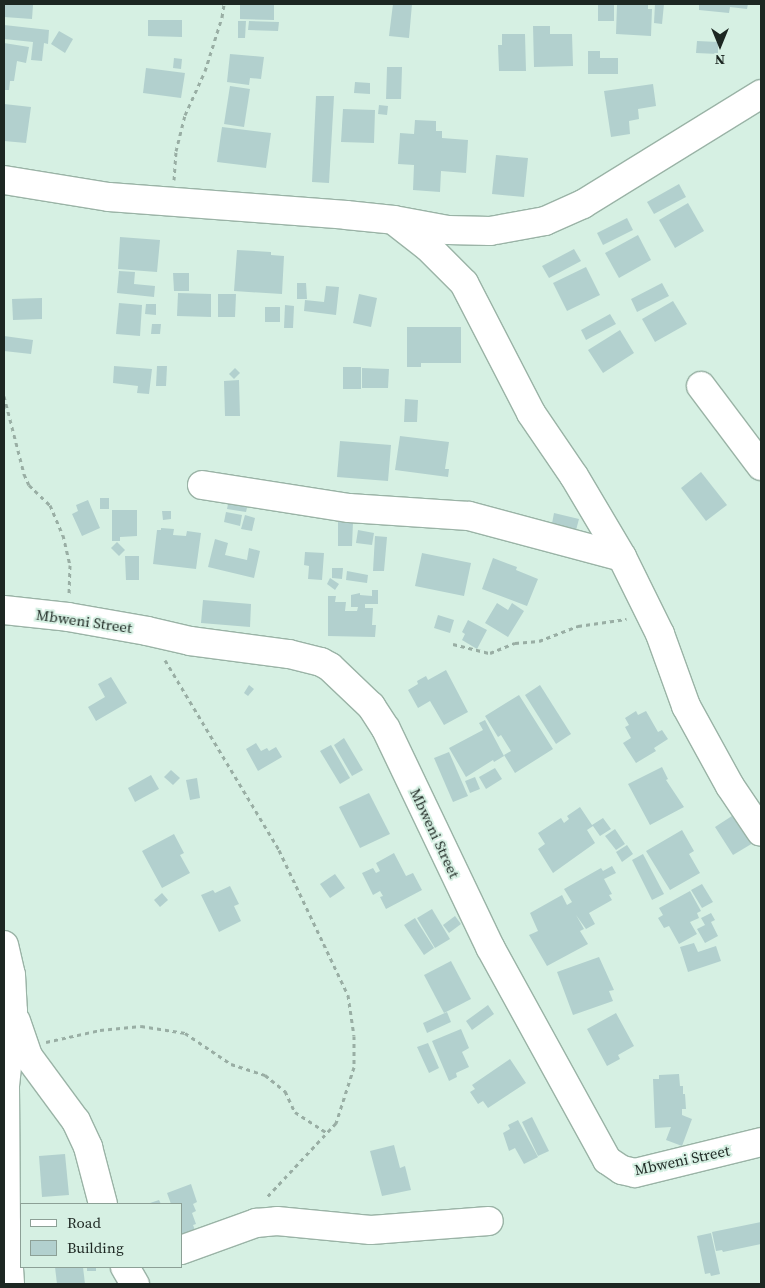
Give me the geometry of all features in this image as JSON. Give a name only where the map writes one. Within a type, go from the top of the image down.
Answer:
[{"type":"street","points":[[4,180],[109,197],[394,220],[448,230],[490,231],[545,221],[583,204],[761,94]]},
{"type":"street","points":[[394,220],[428,247],[464,283],[531,413],[574,476],[622,557],[652,617],[686,706],[730,786],[761,832]]},
{"type":"street","points":[[701,386],[761,466]]},
{"type":"street","points":[[202,485],[349,508],[469,516],[622,557]]},
{"type":"street","name":"Mbweni Street","points":[[4,610],[147,631],[190,641],[289,654],[321,662],[330,667],[371,706],[386,729],[490,947],[607,1160],[622,1170],[634,1173],[761,1142]]},
{"type":"street","points":[[4,945],[11,975],[13,1011],[5,1086],[6,1223],[10,1284]]},
{"type":"street","points":[[13,1011],[24,1048],[76,1121],[88,1147],[103,1203]]},
{"type":"street","points":[[182,1250],[256,1223],[277,1221],[371,1230],[489,1221]]},
{"type":"path","points":[[172,203],[176,151],[185,115],[204,72],[222,17],[224,4]]},
{"type":"path","points":[[4,396],[24,474],[29,485],[50,504],[63,535],[70,565],[68,618]]},
{"type":"path","points":[[453,644],[490,653],[515,644],[538,642],[578,626],[611,620],[652,617]]},
{"type":"path","points":[[147,631],[279,850],[348,995],[354,1036],[354,1067],[336,1123],[262,1202]]},
{"type":"path","points":[[24,1048],[100,1030],[142,1026],[185,1033],[231,1064],[265,1074],[285,1091],[295,1112],[327,1133]]},
{"type":"building","points":[[4,4],[33,5],[32,19],[4,17]]},
{"type":"building","points":[[240,4],[274,4],[274,20],[240,19]]},
{"type":"building","points":[[393,4],[412,4],[409,38],[389,36]]},
{"type":"building","points":[[598,4],[614,4],[614,21],[598,21]]},
{"type":"building","points":[[617,4],[648,4],[648,9],[652,9],[651,36],[616,34]]},
{"type":"building","points":[[655,4],[664,4],[662,24],[654,23]]},
{"type":"building","points":[[699,4],[748,4],[747,9],[730,7],[729,13],[699,10]]},
{"type":"building","points":[[148,20],[182,20],[182,37],[148,36]]},
{"type":"building","points":[[238,21],[246,21],[245,38],[238,38]]},
{"type":"building","points":[[249,21],[279,22],[278,31],[248,30]]},
{"type":"building","points":[[4,25],[49,30],[48,44],[44,43],[42,61],[31,60],[33,42],[4,39]]},
{"type":"building","points":[[533,26],[550,26],[550,34],[572,34],[573,66],[534,67]]},
{"type":"building","points":[[59,31],[73,39],[65,53],[51,44]]},
{"type":"building","points":[[502,34],[525,34],[526,71],[499,71],[498,45],[502,45]]},
{"type":"building","points":[[697,41],[718,42],[718,54],[696,53]]},
{"type":"building","points":[[4,43],[29,47],[26,63],[17,61],[14,81],[10,81],[9,90],[4,90]]},
{"type":"building","points":[[588,51],[600,51],[600,58],[618,58],[618,74],[588,74]]},
{"type":"building","points":[[230,54],[264,57],[261,79],[250,78],[249,85],[227,82]]},
{"type":"building","points":[[174,58],[182,59],[181,69],[173,68]]},
{"type":"building","points":[[387,67],[402,67],[401,99],[386,99]]},
{"type":"building","points":[[146,68],[185,73],[181,98],[143,93]]},
{"type":"building","points":[[355,82],[370,83],[370,94],[354,93]]},
{"type":"building","points":[[653,84],[656,106],[638,109],[639,119],[629,121],[630,134],[611,137],[604,91]]},
{"type":"building","points":[[230,86],[250,89],[244,127],[224,124]]},
{"type":"building","points":[[316,96],[334,96],[329,183],[312,182]]},
{"type":"building","points":[[4,104],[31,107],[26,143],[4,141]]},
{"type":"building","points":[[379,105],[388,106],[387,115],[378,114]]},
{"type":"building","points":[[343,109],[375,110],[374,143],[341,142]]},
{"type":"building","points":[[415,120],[436,121],[436,131],[442,131],[442,138],[468,140],[466,173],[441,171],[440,192],[413,190],[414,165],[398,164],[400,133],[414,134]]},
{"type":"building","points":[[222,127],[271,133],[266,168],[217,162]]},
{"type":"building","points":[[496,155],[528,158],[524,197],[492,194]]},
{"type":"building","points":[[679,184],[686,197],[654,214],[647,202]]},
{"type":"building","points":[[688,203],[704,231],[675,248],[659,220]]},
{"type":"building","points":[[627,218],[633,230],[603,245],[597,233]]},
{"type":"building","points":[[638,235],[651,260],[619,278],[605,253]]},
{"type":"building","points":[[120,237],[160,240],[157,272],[118,269]]},
{"type":"building","points":[[574,249],[581,261],[549,278],[542,266]]},
{"type":"building","points":[[237,250],[271,252],[271,255],[284,256],[282,294],[234,291]]},
{"type":"building","points":[[586,267],[600,295],[567,311],[553,283]]},
{"type":"building","points":[[119,271],[135,272],[134,284],[155,286],[154,297],[117,293]]},
{"type":"building","points":[[173,273],[189,273],[189,291],[174,291]]},
{"type":"building","points":[[297,283],[306,283],[307,299],[297,299]]},
{"type":"building","points":[[662,283],[669,296],[637,312],[631,299]]},
{"type":"building","points":[[326,286],[339,287],[336,315],[304,311],[305,300],[324,302]]},
{"type":"building","points":[[178,293],[211,294],[211,317],[177,316]]},
{"type":"building","points":[[218,294],[236,294],[235,317],[218,317]]},
{"type":"building","points":[[359,294],[377,298],[371,327],[353,323]]},
{"type":"building","points":[[42,298],[42,319],[13,320],[12,299]]},
{"type":"building","points":[[673,301],[687,324],[655,342],[642,319]]},
{"type":"building","points":[[119,303],[142,305],[140,336],[116,334]]},
{"type":"building","points":[[146,304],[156,304],[156,315],[145,314]]},
{"type":"building","points":[[285,305],[294,306],[293,328],[284,328]]},
{"type":"building","points":[[265,307],[280,307],[280,322],[265,322]]},
{"type":"building","points":[[610,314],[616,324],[586,340],[581,330]]},
{"type":"building","points":[[152,324],[161,324],[160,334],[151,334]]},
{"type":"building","points":[[407,327],[461,327],[461,363],[421,363],[421,367],[407,367]]},
{"type":"building","points":[[620,330],[634,353],[603,373],[588,350]]},
{"type":"building","points":[[4,336],[33,340],[31,354],[4,351]]},
{"type":"building","points":[[114,366],[152,369],[149,394],[137,393],[138,386],[113,383]]},
{"type":"building","points":[[157,366],[167,366],[166,386],[156,386]]},
{"type":"building","points":[[343,367],[361,367],[361,389],[343,389]]},
{"type":"building","points":[[235,368],[240,373],[234,379],[229,374]]},
{"type":"building","points":[[362,368],[389,369],[388,388],[362,388]]},
{"type":"building","points":[[239,380],[240,416],[225,416],[224,381]]},
{"type":"building","points":[[405,399],[418,400],[417,422],[404,422]]},
{"type":"building","points":[[400,436],[449,442],[445,469],[449,469],[448,477],[395,470]]},
{"type":"building","points":[[340,441],[391,445],[388,481],[337,477]]},
{"type":"building","points":[[701,472],[727,505],[706,521],[681,488]]},
{"type":"building","points":[[100,498],[109,498],[109,509],[100,509]]},
{"type":"building","points":[[229,499],[248,503],[246,512],[227,509]]},
{"type":"building","points":[[88,500],[100,528],[82,536],[72,514],[78,511],[76,505]]},
{"type":"building","points":[[112,510],[137,510],[137,536],[120,537],[120,541],[112,541]]},
{"type":"building","points":[[162,511],[171,511],[171,519],[163,520]]},
{"type":"building","points":[[226,512],[242,515],[240,526],[224,522]]},
{"type":"building","points":[[554,513],[579,519],[575,534],[551,529]]},
{"type":"building","points":[[245,515],[255,518],[252,531],[241,529]]},
{"type":"building","points":[[338,522],[353,522],[352,546],[338,546]]},
{"type":"building","points":[[161,528],[174,529],[173,535],[186,536],[187,531],[201,533],[196,569],[153,564],[157,530],[161,530]]},
{"type":"building","points":[[358,530],[374,533],[372,545],[356,543]]},
{"type":"building","points":[[375,536],[387,537],[384,571],[373,571]]},
{"type":"building","points":[[215,539],[228,543],[225,555],[247,560],[249,548],[260,551],[254,578],[208,567]]},
{"type":"building","points":[[117,542],[125,550],[119,556],[111,548]]},
{"type":"building","points":[[305,552],[324,553],[322,580],[308,579],[309,566],[304,565]]},
{"type":"building","points":[[422,553],[471,563],[464,596],[415,586]]},
{"type":"building","points":[[125,556],[139,556],[139,580],[126,580]]},
{"type":"building","points":[[493,558],[517,567],[516,570],[538,579],[527,606],[482,589]]},
{"type":"building","points":[[332,568],[343,568],[342,579],[332,578]]},
{"type":"building","points":[[347,571],[368,575],[367,583],[346,580]]},
{"type":"building","points":[[330,578],[339,584],[335,590],[327,584]]},
{"type":"building","points":[[372,590],[378,590],[378,604],[365,604],[365,608],[373,608],[372,625],[376,625],[375,637],[328,636],[328,596],[336,596],[335,602],[346,602],[345,611],[357,611],[358,607],[351,607],[351,595],[360,593],[360,595],[372,596]]},
{"type":"building","points":[[203,600],[251,604],[250,627],[201,623]]},
{"type":"building","points":[[497,603],[508,610],[512,603],[524,611],[508,637],[485,623]]},
{"type":"building","points":[[438,615],[454,620],[450,633],[434,628]]},
{"type":"building","points":[[468,620],[487,630],[477,649],[462,640],[465,634],[462,632]]},
{"type":"building","points":[[446,670],[468,712],[444,725],[430,701],[418,708],[408,690],[418,684],[417,681],[426,676],[428,680]]},
{"type":"building","points":[[111,677],[127,703],[96,721],[88,707],[105,697],[98,684]]},
{"type":"building","points":[[249,685],[254,689],[248,696],[244,693]]},
{"type":"building","points":[[540,685],[571,734],[556,744],[525,695]]},
{"type":"building","points":[[519,695],[553,749],[515,773],[504,755],[511,751],[501,735],[498,737],[485,716]]},
{"type":"building","points":[[636,711],[638,715],[646,711],[658,732],[662,730],[668,739],[654,748],[656,751],[636,763],[623,743],[631,738],[625,727],[629,725],[625,718]]},
{"type":"building","points":[[485,720],[504,756],[494,762],[493,760],[466,777],[449,748],[483,730],[479,723]]},
{"type":"building","points":[[344,738],[363,770],[352,776],[334,745]]},
{"type":"building","points":[[256,743],[261,751],[267,748],[269,751],[276,747],[282,757],[258,771],[246,749]]},
{"type":"building","points":[[331,745],[350,778],[340,784],[320,751]]},
{"type":"building","points":[[449,752],[468,796],[453,802],[434,758]]},
{"type":"building","points":[[662,767],[668,779],[666,780],[684,807],[650,825],[628,784]]},
{"type":"building","points":[[495,768],[502,779],[486,789],[479,777]]},
{"type":"building","points":[[171,770],[180,778],[173,785],[164,777]]},
{"type":"building","points":[[151,775],[159,789],[135,802],[128,788]]},
{"type":"building","points":[[475,777],[480,789],[470,793],[465,781]]},
{"type":"building","points":[[197,778],[200,798],[190,800],[186,780]]},
{"type":"building","points":[[369,793],[390,834],[360,848],[339,807]]},
{"type":"building","points":[[580,807],[592,825],[603,818],[611,829],[600,836],[593,826],[587,830],[595,843],[553,873],[538,849],[545,844],[538,833],[561,818],[564,823],[569,819],[567,816]]},
{"type":"building","points":[[735,814],[753,843],[733,855],[715,827]]},
{"type":"building","points":[[615,829],[625,844],[616,850],[605,836]]},
{"type":"building","points":[[682,830],[694,851],[689,854],[700,873],[670,890],[646,851]]},
{"type":"building","points":[[174,834],[184,853],[180,855],[190,873],[162,888],[142,851]]},
{"type":"building","points":[[627,845],[633,854],[622,862],[616,852]]},
{"type":"building","points":[[394,853],[406,876],[413,873],[422,890],[386,909],[380,897],[383,896],[380,891],[373,895],[362,873],[373,868],[376,873],[380,871],[376,863]]},
{"type":"building","points":[[643,854],[664,894],[652,900],[632,860]]},
{"type":"building","points":[[612,866],[616,873],[604,879],[612,894],[609,895],[612,900],[589,913],[595,924],[586,929],[576,915],[584,929],[580,931],[588,944],[547,966],[529,935],[538,931],[530,913],[562,895],[567,905],[572,902],[564,889],[601,868],[603,871]]},
{"type":"building","points":[[335,874],[345,888],[330,898],[320,884]]},
{"type":"building","points":[[702,884],[713,902],[702,908],[691,890]]},
{"type":"building","points":[[230,886],[239,904],[234,906],[241,921],[219,932],[201,895],[213,890],[215,893]]},
{"type":"building","points":[[690,891],[701,911],[697,913],[699,918],[690,922],[697,934],[679,944],[669,926],[664,928],[658,918],[663,915],[659,908]]},
{"type":"building","points":[[162,893],[168,900],[160,907],[154,900]]},
{"type":"building","points":[[432,909],[450,939],[435,948],[417,918]]},
{"type":"building","points":[[711,913],[715,920],[711,922],[718,936],[705,943],[697,929],[705,925],[701,918]]},
{"type":"building","points":[[455,916],[461,924],[449,933],[443,925]]},
{"type":"building","points":[[415,918],[434,948],[424,955],[404,925]]},
{"type":"building","points":[[694,943],[698,952],[716,946],[721,961],[688,972],[680,947]]},
{"type":"building","points":[[599,957],[614,990],[609,991],[613,1001],[573,1015],[557,972]]},
{"type":"building","points":[[451,961],[471,999],[444,1013],[424,975]]},
{"type":"building","points":[[488,1005],[494,1014],[472,1030],[466,1021]]},
{"type":"building","points":[[447,1012],[451,1022],[427,1033],[423,1023]]},
{"type":"building","points":[[616,1013],[634,1046],[618,1055],[620,1059],[607,1066],[587,1029]]},
{"type":"building","points":[[461,1029],[469,1048],[462,1052],[469,1067],[456,1073],[457,1077],[449,1081],[432,1041]]},
{"type":"building","points":[[428,1043],[439,1068],[429,1073],[417,1047]]},
{"type":"building","points":[[510,1059],[526,1083],[488,1108],[483,1101],[478,1104],[470,1092],[475,1089],[472,1085]]},
{"type":"building","points":[[679,1074],[680,1086],[683,1086],[683,1094],[685,1094],[686,1109],[682,1109],[682,1115],[692,1119],[682,1146],[666,1140],[671,1127],[655,1128],[653,1079],[659,1079],[659,1075]]},
{"type":"building","points":[[532,1117],[549,1151],[538,1156],[522,1122]]},
{"type":"building","points":[[518,1120],[538,1157],[524,1164],[515,1148],[509,1151],[503,1133],[510,1129],[508,1125]]},
{"type":"building","points":[[394,1145],[400,1168],[405,1166],[411,1190],[382,1196],[370,1151]]},
{"type":"building","points":[[65,1154],[69,1195],[42,1197],[39,1156]]},
{"type":"building","points":[[191,1184],[197,1202],[193,1204],[196,1211],[192,1213],[196,1224],[193,1225],[195,1230],[182,1235],[182,1203],[171,1203],[167,1193]]},
{"type":"building","points":[[159,1200],[160,1203],[150,1203]]},
{"type":"building","points":[[761,1222],[761,1244],[723,1252],[722,1250],[716,1251],[712,1232]]},
{"type":"building","points":[[711,1233],[720,1274],[711,1276],[710,1273],[705,1274],[697,1236]]},
{"type":"building","points":[[55,1268],[83,1268],[85,1284],[57,1284]]},
{"type":"building","points":[[87,1268],[96,1268],[96,1271],[87,1271]]}]
